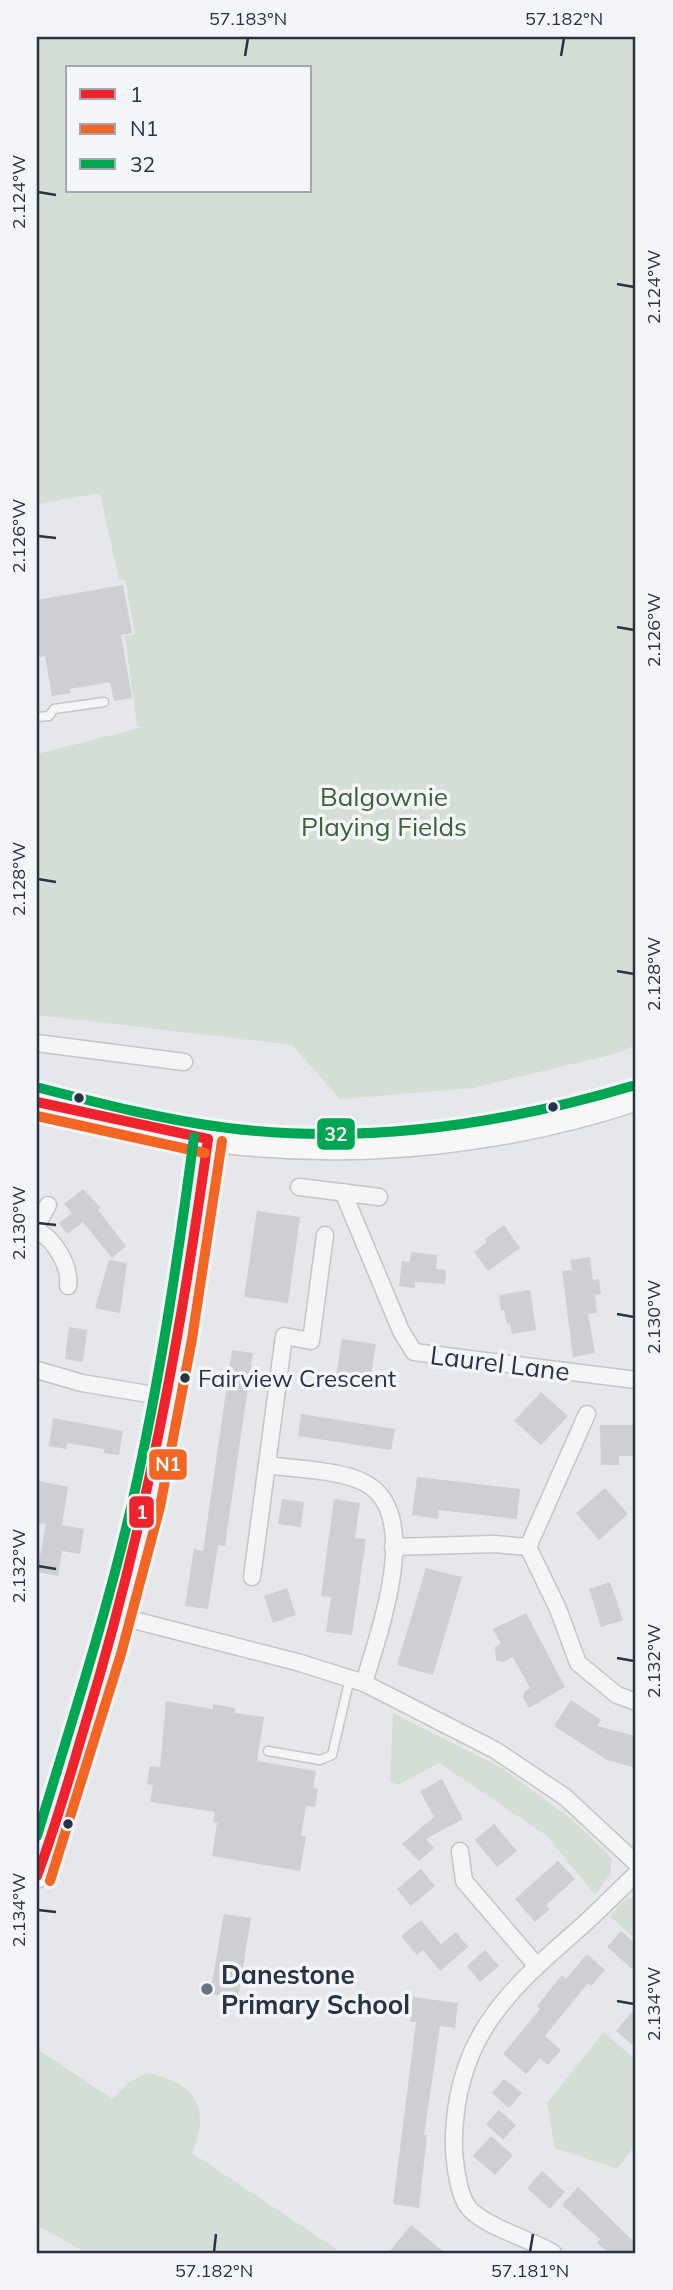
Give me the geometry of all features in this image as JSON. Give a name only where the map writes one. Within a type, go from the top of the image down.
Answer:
[{"type":"street","points":[[37,1042],[184,1062]]},
{"type":"street","points":[[37,1102],[208,1139],[315,1147],[425,1143],[534,1127],[636,1099]]},
{"type":"street","points":[[37,1876],[118,1616],[157,1455],[188,1279],[208,1139]]},
{"type":"street","points":[[299,1187],[379,1196]]},
{"type":"street","name":"Laurel Lane","points":[[343,1192],[401,1331],[414,1352],[636,1380]]},
{"type":"street","points":[[37,1225],[48,1205]]},
{"type":"street","points":[[37,1231],[41,1232],[62,1257],[69,1278],[68,1286]]},
{"type":"street","points":[[252,1577],[284,1336],[311,1341],[326,1235]]},
{"type":"street","points":[[38,1377],[166,1398]]},
{"type":"street","points":[[587,1414],[528,1548],[558,1609],[578,1662],[617,1695],[636,1702]]},
{"type":"street","points":[[267,1465],[363,1481],[381,1494],[393,1514],[388,1599],[357,1680]]},
{"type":"street","points":[[393,1547],[495,1544],[528,1548]]},
{"type":"street","points":[[118,1616],[357,1680],[495,1750],[565,1797],[636,1863]]},
{"type":"street","points":[[460,1851],[464,1881],[536,1965]]},
{"type":"street","points":[[553,2253],[536,2242],[482,2218],[466,2204],[453,2155],[459,2089],[472,2052],[498,2005],[536,1965],[636,1874]]},
{"type":"lane","points":[[37,717],[49,716],[54,709],[104,702]]},
{"type":"lane","points":[[268,1751],[320,1760],[332,1755],[357,1680]]},
{"type":"green space","name":"Balgownie Playing Fields","points":[[37,37],[636,37],[636,1045],[614,1054],[473,1088],[340,1099],[292,1045],[37,1015],[37,754],[144,727],[137,726],[125,636],[135,634],[125,580],[119,580],[100,493],[37,504]]},
{"type":"green space","points":[[393,1713],[502,1768],[570,1818],[611,1857],[611,1873],[595,1895],[546,1835],[439,1763],[398,1785],[390,1781]]},
{"type":"green space","points":[[636,1898],[636,1939],[610,1916],[625,1900]]},
{"type":"green space","points":[[604,2032],[636,2061],[636,2144],[617,2169],[555,2148],[547,2103]]},
{"type":"green space","points":[[37,2049],[112,2099],[128,2083],[147,2073],[177,2083],[195,2099],[199,2110],[198,2137],[192,2153],[342,2253],[87,2253],[37,2225]]},
{"type":"building","points":[[123,585],[132,633],[121,635],[132,698],[114,701],[110,682],[70,689],[71,693],[52,696],[45,656],[40,657],[37,641],[37,600]]},
{"type":"building","points":[[83,1189],[101,1208],[98,1210],[126,1246],[112,1258],[83,1222],[67,1234],[59,1223],[72,1213],[64,1204]]},
{"type":"building","points":[[257,1211],[300,1217],[288,1303],[244,1297]]},
{"type":"building","points":[[504,1225],[520,1248],[488,1271],[474,1252],[487,1242],[485,1239]]},
{"type":"building","points":[[411,1252],[437,1255],[436,1269],[446,1270],[445,1284],[415,1282],[415,1288],[399,1286],[402,1261],[410,1262]]},
{"type":"building","points":[[590,1257],[593,1280],[599,1279],[601,1294],[595,1295],[597,1313],[588,1314],[595,1353],[573,1357],[562,1271],[572,1270],[570,1260]]},
{"type":"building","points":[[109,1260],[127,1263],[120,1313],[95,1308]]},
{"type":"building","points":[[530,1290],[536,1330],[512,1334],[504,1310],[501,1311],[499,1295]]},
{"type":"building","points":[[69,1327],[87,1330],[83,1362],[65,1359]]},
{"type":"building","points":[[342,1339],[376,1344],[370,1382],[336,1376]]},
{"type":"building","points":[[232,1350],[253,1353],[225,1546],[218,1545],[208,1609],[185,1606],[194,1549],[203,1551]]},
{"type":"building","points":[[541,1392],[568,1416],[541,1445],[514,1421]]},
{"type":"building","points":[[301,1414],[395,1429],[391,1450],[298,1436]]},
{"type":"building","points":[[53,1418],[123,1431],[119,1455],[104,1453],[104,1449],[67,1443],[66,1449],[49,1446]]},
{"type":"building","points":[[600,1425],[636,1425],[636,1456],[619,1456],[619,1465],[601,1465]]},
{"type":"building","points":[[417,1477],[520,1489],[517,1519],[439,1510],[438,1519],[412,1515]]},
{"type":"building","points":[[39,1481],[68,1487],[62,1525],[84,1529],[80,1554],[62,1551],[58,1576],[37,1572],[46,1524],[37,1523]]},
{"type":"building","points":[[605,1488],[628,1514],[599,1540],[576,1513]]},
{"type":"building","points":[[282,1499],[304,1502],[301,1527],[278,1524]]},
{"type":"building","points":[[334,1499],[360,1503],[355,1538],[366,1539],[352,1635],[326,1632],[331,1597],[321,1596]]},
{"type":"building","points":[[426,1568],[462,1577],[433,1675],[397,1665]]},
{"type":"building","points":[[610,1582],[623,1620],[601,1627],[589,1589]]},
{"type":"building","points":[[287,1588],[296,1615],[273,1623],[264,1596]]},
{"type":"building","points":[[526,1613],[565,1687],[529,1708],[523,1698],[525,1691],[530,1688],[513,1657],[503,1662],[496,1660],[495,1647],[501,1644],[493,1629]]},
{"type":"building","points":[[571,1700],[601,1720],[597,1726],[636,1736],[636,1768],[607,1760],[554,1726]]},
{"type":"building","points":[[166,1701],[213,1709],[213,1704],[235,1708],[235,1713],[264,1717],[257,1761],[316,1771],[313,1788],[318,1789],[315,1807],[306,1806],[301,1836],[306,1836],[300,1871],[212,1856],[217,1822],[213,1822],[215,1812],[150,1802],[153,1785],[147,1784],[150,1766],[160,1767]]},
{"type":"building","points":[[442,1779],[463,1819],[426,1839],[434,1848],[419,1861],[402,1844],[434,1817],[420,1791]]},
{"type":"building","points":[[494,1824],[517,1851],[497,1867],[475,1840]]},
{"type":"building","points":[[558,1861],[575,1879],[546,1905],[550,1909],[535,1922],[515,1899]]},
{"type":"building","points":[[421,1869],[435,1886],[411,1906],[397,1889]]},
{"type":"building","points":[[224,1914],[251,1918],[238,1998],[210,1994]]},
{"type":"building","points":[[421,1920],[441,1944],[456,1932],[468,1947],[440,1971],[423,1950],[417,1955],[401,1936]]},
{"type":"building","points":[[621,1931],[636,1944],[636,1972],[607,1947]]},
{"type":"building","points":[[485,1950],[499,1966],[480,1982],[467,1966]]},
{"type":"building","points":[[587,1954],[605,1970],[591,1986],[588,1983],[545,2036],[561,2050],[548,2065],[540,2058],[526,2074],[503,2054],[540,2009],[537,2006],[562,1975],[566,1979]]},
{"type":"building","points":[[413,1997],[458,2003],[455,2028],[440,2026],[424,2135],[427,2135],[419,2208],[393,2204],[416,2022],[410,2022]]},
{"type":"building","points":[[636,2007],[636,2048],[616,2031]]},
{"type":"building","points":[[504,2079],[522,2093],[509,2108],[492,2093]]},
{"type":"building","points":[[499,2110],[516,2125],[503,2140],[486,2124]]},
{"type":"building","points":[[491,2136],[513,2155],[495,2175],[473,2156]]},
{"type":"building","points":[[542,2171],[565,2192],[550,2209],[527,2188]]},
{"type":"building","points":[[578,2187],[636,2244],[636,2253],[609,2253],[597,2243],[600,2239],[562,2205]]},
{"type":"building","points":[[411,2225],[445,2253],[388,2253]]},
{"type":"transit line","name":"32","points":[[40,1088],[204,1125],[279,1133],[330,1134],[432,1128],[482,1121],[583,1100],[632,1086]]},
{"type":"transit line","name":"1","points":[[37,1102],[208,1139]]},
{"type":"transit line","name":"N1","points":[[37,1116],[205,1153]]},
{"type":"transit line","name":"32","points":[[37,1836],[100,1626],[133,1499],[168,1318],[194,1137]]},
{"type":"transit line","name":"1","points":[[37,1876],[106,1652],[143,1507],[173,1362],[208,1139]]},
{"type":"transit line","name":"N1","points":[[50,1881],[121,1654],[160,1507],[192,1339],[222,1141]]},
{"type":"place","name":"Fairview Crescent","points":[[185,1378]]},
{"type":"place","name":"Danestone Primary School","points":[[207,1989]]}]
